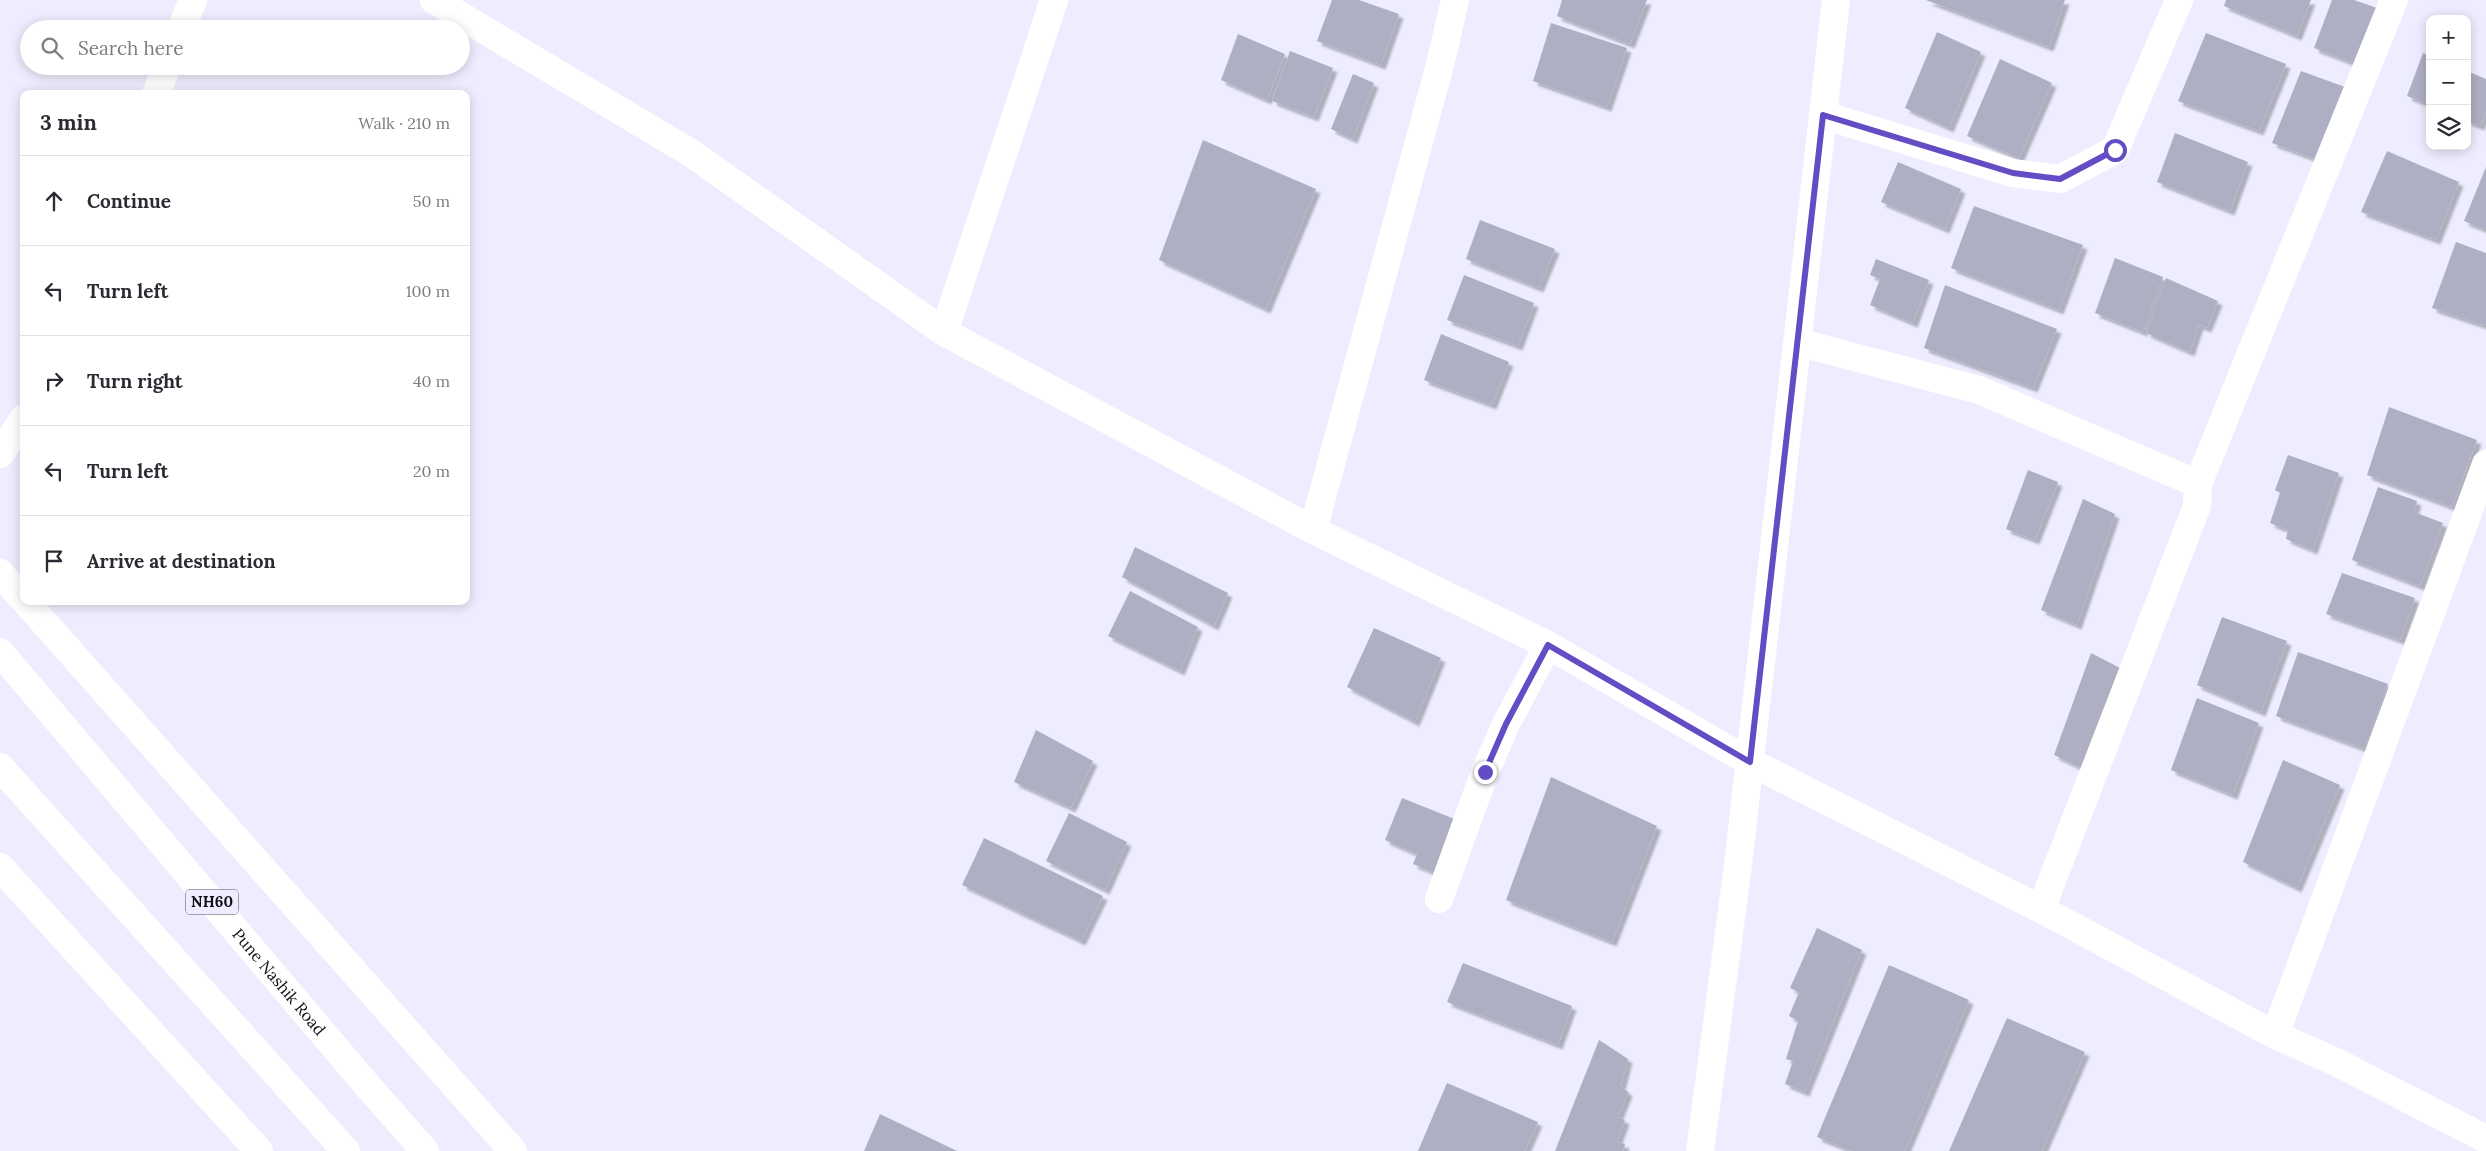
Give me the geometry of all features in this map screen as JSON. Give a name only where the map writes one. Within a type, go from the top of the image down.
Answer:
[{"type":"main road","points":[[185,20],[193,0]]},
{"type":"main road","points":[[434,0],[468,20]]},
{"type":"main road","points":[[944,332],[1054,0]]},
{"type":"main road","points":[[1313,530],[1438,75],[1455,0]]},
{"type":"main road","points":[[1700,1151],[1750,762],[1836,0]]},
{"type":"main road","points":[[1823,115],[2013,173],[2060,179],[2115,150],[2179,0]]},
{"type":"main road","points":[[2041,909],[2197,506],[2198,484],[2394,0]]},
{"type":"main road","points":[[470,21],[691,153],[944,332],[1313,530],[1548,645],[1750,762],[2041,909],[2275,1035],[2336,1062],[2486,1139]]},
{"type":"main road","points":[[158,90],[163,75]]},
{"type":"main road","points":[[1797,342],[1979,390],[2198,484]]},
{"type":"main road","points":[[0,454],[20,424]]},
{"type":"main road","points":[[2275,1035],[2486,464]]},
{"type":"main road","points":[[0,573],[20,596]]},
{"type":"main road","points":[[28,605],[513,1151]]},
{"type":"main road","points":[[1439,899],[1492,756],[1506,724],[1548,645]]},
{"type":"main road","name":"Pune Nashik Road","points":[[0,652],[366,1084],[426,1151]]},
{"type":"main road","points":[[0,767],[346,1151]]},
{"type":"main road","points":[[0,867],[259,1151]]},
{"type":"building","points":[[1332,0],[1359,0],[1399,14],[1381,65],[1317,41]]},
{"type":"building","points":[[1562,0],[1647,0],[1630,44],[1557,16]]},
{"type":"building","points":[[1926,0],[2065,0],[2049,47]]},
{"type":"building","points":[[2226,0],[2311,0],[2297,36],[2224,6]]},
{"type":"building","points":[[2332,0],[2354,0],[2377,8],[2356,64],[2314,48]]},
{"type":"building","points":[[1551,23],[1627,48],[1607,107],[1533,81]]},
{"type":"building","points":[[1937,32],[1981,52],[1949,128],[1905,108]]},
{"type":"building","points":[[2206,33],[2286,64],[2259,131],[2178,101]]},
{"type":"building","points":[[1238,34],[1285,54],[1267,100],[1221,80]]},
{"type":"building","points":[[1290,51],[1333,68],[1314,117],[1272,101]]},
{"type":"building","points":[[2423,53],[2426,54],[2426,103],[2407,96]]},
{"type":"building","points":[[2000,59],[2052,83],[2019,158],[1967,136]]},
{"type":"building","points":[[2301,71],[2345,87],[2315,159],[2272,143]]},
{"type":"building","points":[[2471,73],[2486,79],[2486,112],[2480,126],[2471,123]]},
{"type":"building","points":[[1353,74],[1374,83],[1353,139],[1331,129]]},
{"type":"building","points":[[2175,133],[2248,162],[2230,211],[2157,182]]},
{"type":"building","points":[[1203,140],[1316,189],[1266,309],[1159,260]]},
{"type":"building","points":[[2387,151],[2459,182],[2436,240],[2361,212]]},
{"type":"building","points":[[1898,162],[1961,189],[1945,229],[1881,202]]},
{"type":"building","points":[[2486,167],[2486,230],[2464,221]]},
{"type":"building","points":[[1974,206],[2083,245],[2059,310],[1951,268]]},
{"type":"building","points":[[1480,220],[1555,249],[1539,288],[1466,259]]},
{"type":"building","points":[[2456,242],[2486,253],[2486,326],[2432,308]]},
{"type":"building","points":[[2115,258],[2163,277],[2143,332],[2095,313]]},
{"type":"building","points":[[1876,259],[1929,280],[1913,323],[1870,305],[1880,279],[1870,275]]},
{"type":"building","points":[[1464,275],[1534,303],[1518,346],[1447,320]]},
{"type":"building","points":[[2166,278],[2218,301],[2207,328],[2199,325],[2190,352],[2146,333]]},
{"type":"building","points":[[1945,285],[2057,329],[2033,388],[1924,348]]},
{"type":"building","points":[[1441,334],[1509,362],[1492,405],[1424,380]]},
{"type":"building","points":[[2389,407],[2477,440],[2452,507],[2367,475]]},
{"type":"building","points":[[2288,455],[2339,473],[2313,550],[2286,539],[2288,530],[2270,523],[2280,493],[2275,490]]},
{"type":"building","points":[[2028,470],[2058,482],[2035,540],[2006,529]]},
{"type":"building","points":[[2378,487],[2417,501],[2414,512],[2443,523],[2420,586],[2352,560]]},
{"type":"building","points":[[2083,499],[2115,514],[2077,625],[2041,610]]},
{"type":"building","points":[[1135,547],[1228,593],[1214,626],[1122,577]]},
{"type":"building","points":[[2342,573],[2415,598],[2400,640],[2326,614]]},
{"type":"building","points":[[1130,591],[1198,627],[1180,671],[1108,636]]},
{"type":"building","points":[[2222,617],[2287,641],[2261,712],[2197,685]]},
{"type":"building","points":[[1374,628],[1441,658],[1415,722],[1347,687]]},
{"type":"building","points":[[2298,652],[2388,684],[2365,749],[2276,716]]},
{"type":"building","points":[[2091,653],[2122,669],[2084,769],[2054,755]]},
{"type":"building","points":[[2197,698],[2259,723],[2233,795],[2171,770]]},
{"type":"building","points":[[1036,730],[1093,761],[1071,808],[1014,782]]},
{"type":"building","points":[[2283,760],[2340,785],[2297,888],[2243,862]]},
{"type":"building","points":[[1551,777],[1657,826],[1612,942],[1506,900]]},
{"type":"building","points":[[1402,798],[1462,822],[1441,875],[1413,864],[1417,854],[1385,840]]},
{"type":"building","points":[[1069,813],[1127,842],[1105,890],[1046,861]]},
{"type":"building","points":[[984,838],[1103,896],[1081,941],[962,885]]},
{"type":"building","points":[[1817,928],[1862,950],[1805,1092],[1785,1084],[1793,1061],[1786,1059],[1798,1021],[1789,1016],[1799,992],[1790,988]]},
{"type":"building","points":[[1463,963],[1572,1006],[1558,1045],[1447,1002]]},
{"type":"building","points":[[1889,965],[1969,1000],[1905,1151],[1852,1151],[1817,1137]]},
{"type":"building","points":[[2007,1018],[2085,1052],[2042,1151],[1949,1151]]},
{"type":"building","points":[[1599,1040],[1628,1059],[1621,1086],[1628,1092],[1618,1117],[1625,1120],[1617,1142],[1625,1144],[1623,1151],[1555,1151]]},
{"type":"building","points":[[1447,1083],[1538,1122],[1525,1151],[1418,1151]]},
{"type":"building","points":[[880,1114],[957,1151],[864,1151]]},
{"type":"route","points":[[1485,772],[1506,724],[1548,645],[1750,762],[1823,115],[2013,173],[2060,179],[2115,150]]}]
